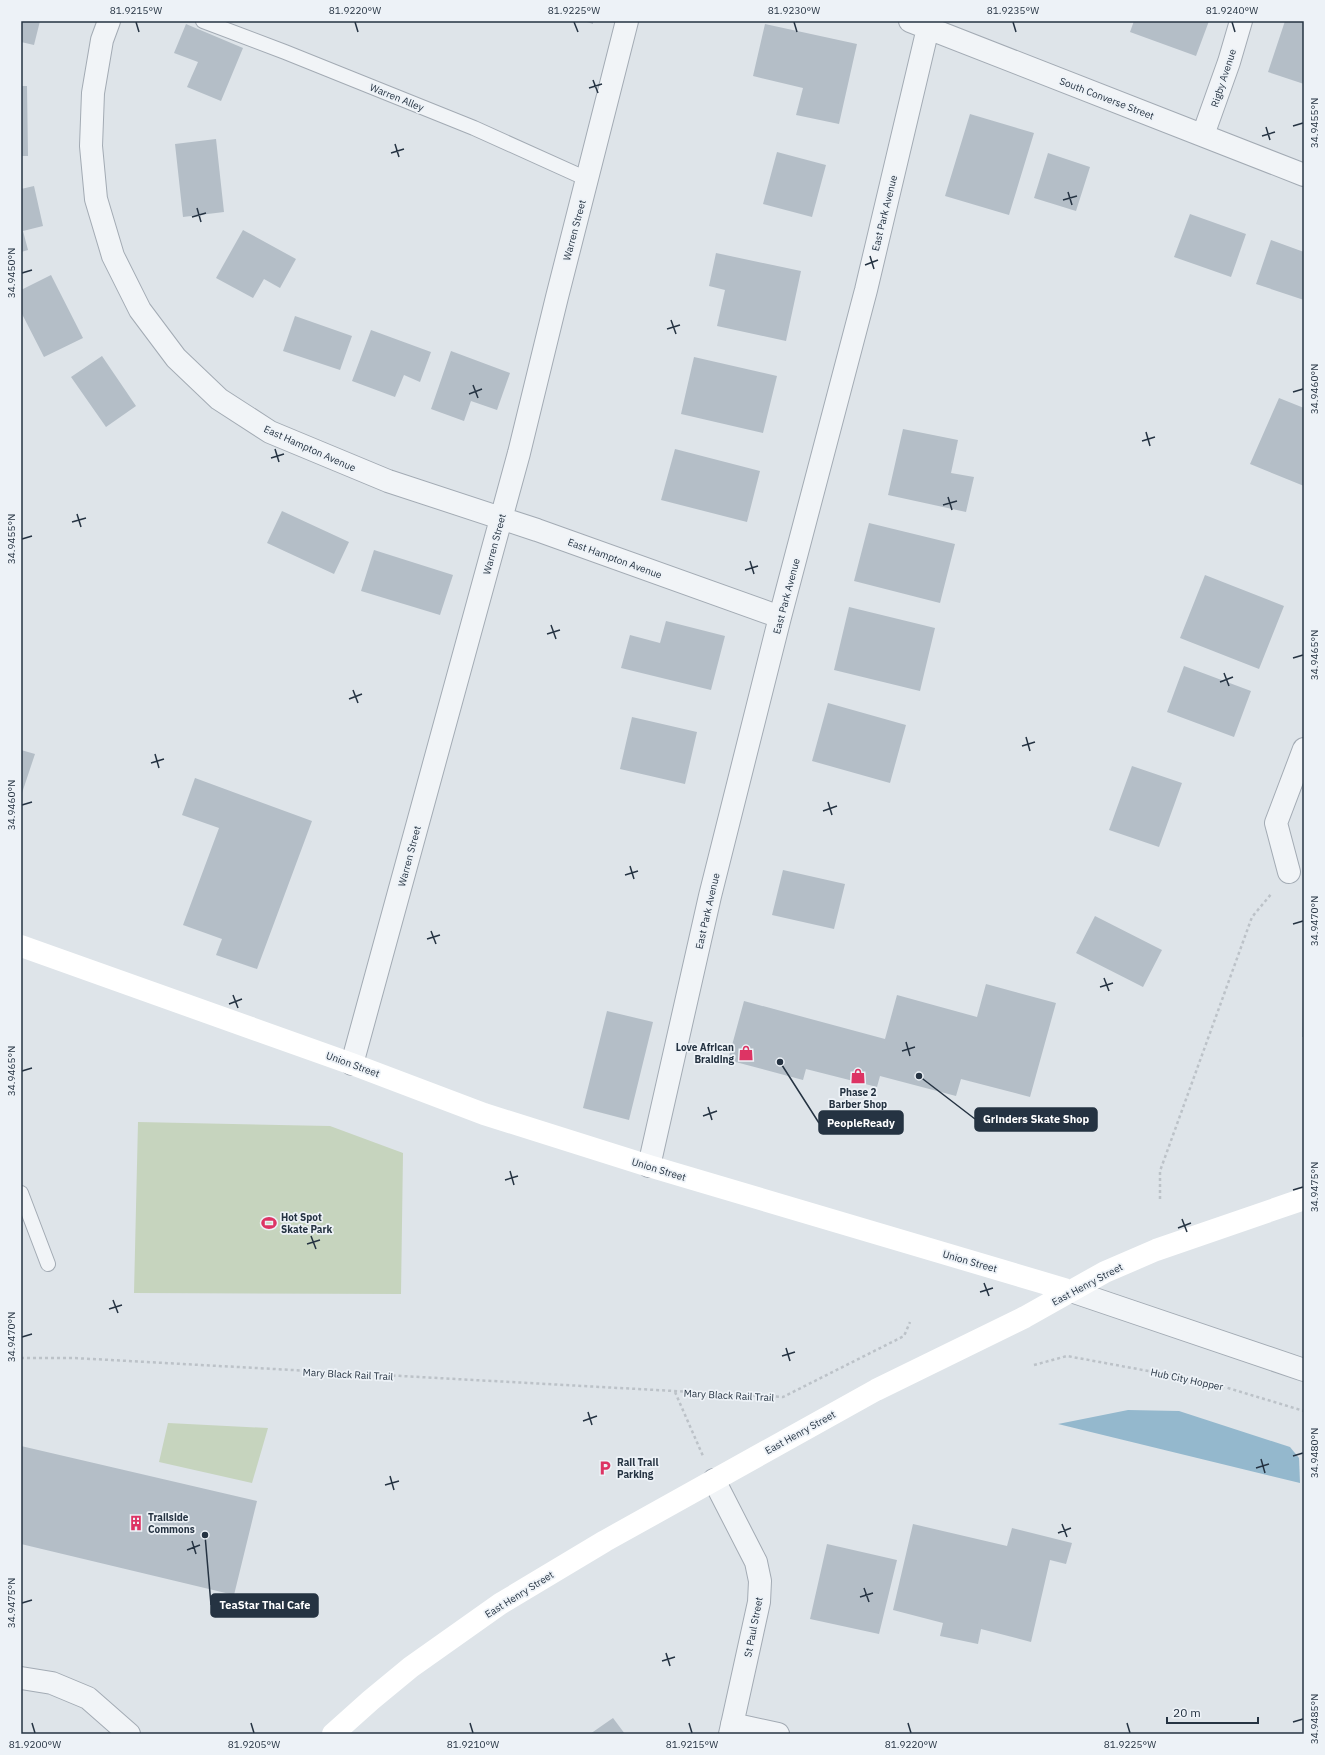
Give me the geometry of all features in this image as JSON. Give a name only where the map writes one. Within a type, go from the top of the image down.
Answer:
[{"type":"main road","name":"Union Street","points":[[21,946],[352,1064],[484,1114],[649,1166],[1071,1291]]},
{"type":"main road","name":"East Henry Street","points":[[333,1734],[411,1667],[500,1604],[605,1540],[876,1390],[1025,1317],[1105,1272],[1156,1250],[1304,1198]]},
{"type":"street","name":"East Hampton Avenue","points":[[109,21],[102,40],[93,92],[90,146],[96,199],[113,256],[140,310],[176,358],[219,399],[270,432],[388,481],[780,617]]},
{"type":"street","name":"Warren Street","points":[[352,1064],[501,519],[627,21]]},
{"type":"street","name":"Rigby Avenue","points":[[1203,135],[1229,62],[1241,21]]},
{"type":"street","name":"South Converse Street","points":[[919,25],[1304,175]]},
{"type":"street","name":"East Park Avenue","points":[[649,1166],[709,900],[780,617],[866,290],[919,25]]},
{"type":"street","points":[[1289,872],[1276,823],[1304,750]]},
{"type":"street","name":"Union Street","points":[[1071,1291],[1304,1370]]},
{"type":"street","name":"St Paul Street","points":[[714,1480],[756,1562],[760,1582],[759,1602],[731,1729]]},
{"type":"street","points":[[21,1678],[52,1684],[88,1698],[129,1734]]},
{"type":"street","points":[[731,1729],[778,1734]]},
{"type":"lane","name":"Warren Alley","points":[[203,21],[285,52],[474,128],[588,179]]},
{"type":"lane","points":[[21,1193],[48,1264]]},
{"type":"path","points":[[1160,1200],[1160,1171],[1252,917],[1289,872]]},
{"type":"path","name":"Mary Black Rail Trail","points":[[21,1358],[82,1359],[783,1397],[904,1336],[910,1322]]},
{"type":"path","name":"Hub City Hopper","points":[[1034,1365],[1067,1356],[1208,1382],[1304,1411]]},
{"type":"path","name":"Mary Black Rail Trail","points":[[675,1392],[714,1480]]},
{"type":"green space","name":"Hot Spot Skate Park","points":[[138,1122],[330,1126],[403,1153],[401,1294],[134,1293]]},
{"type":"green space","points":[[168,1423],[268,1428],[252,1483],[159,1462]]},
{"type":"water","points":[[1128,1410],[1179,1411],[1290,1447],[1299,1458],[1300,1483],[1058,1424]]},
{"type":"building","points":[[21,21],[40,21],[34,45],[21,42]]},
{"type":"building","points":[[584,21],[593,21],[593,24]]},
{"type":"building","points":[[1134,21],[1209,21],[1196,56],[1130,32]]},
{"type":"building","points":[[1285,21],[1304,21],[1304,84],[1268,72]]},
{"type":"building","points":[[186,24],[243,48],[221,101],[187,87],[198,62],[174,53]]},
{"type":"building","points":[[765,24],[857,44],[839,124],[796,115],[803,88],[753,76]]},
{"type":"building","points":[[21,86],[27,86],[28,156],[21,156]]},
{"type":"building","points":[[970,114],[1034,133],[1009,215],[945,196]]},
{"type":"building","points":[[216,139],[224,212],[183,217],[175,144]]},
{"type":"building","points":[[777,152],[826,165],[812,217],[763,204]]},
{"type":"building","points":[[1048,153],[1090,167],[1076,211],[1034,198]]},
{"type":"building","points":[[34,186],[43,226],[23,231],[28,250],[21,252],[21,189]]},
{"type":"building","points":[[1190,214],[1246,234],[1231,277],[1174,257]]},
{"type":"building","points":[[243,230],[296,259],[280,288],[264,279],[253,298],[216,278]]},
{"type":"building","points":[[1271,240],[1304,252],[1304,300],[1256,284]]},
{"type":"building","points":[[716,253],[801,271],[786,341],[717,326],[725,290],[709,286]]},
{"type":"building","points":[[51,275],[83,338],[44,357],[21,312],[21,290]]},
{"type":"building","points":[[295,316],[352,336],[340,370],[283,351]]},
{"type":"building","points":[[371,330],[431,352],[420,382],[404,375],[395,397],[352,381]]},
{"type":"building","points":[[451,351],[510,373],[497,410],[471,401],[464,421],[431,409]]},
{"type":"building","points":[[102,356],[136,406],[106,427],[71,377]]},
{"type":"building","points":[[694,357],[777,376],[763,433],[681,414]]},
{"type":"building","points":[[1279,398],[1304,408],[1304,486],[1250,464]]},
{"type":"building","points":[[903,429],[958,440],[951,473],[974,477],[966,512],[888,495]]},
{"type":"building","points":[[675,449],[760,471],[747,522],[661,500]]},
{"type":"building","points":[[282,511],[349,542],[334,574],[267,543]]},
{"type":"building","points":[[869,523],[955,544],[940,603],[854,581]]},
{"type":"building","points":[[374,550],[453,575],[440,615],[361,591]]},
{"type":"building","points":[[1205,575],[1284,606],[1259,669],[1180,638]]},
{"type":"building","points":[[849,607],[935,628],[920,691],[834,670]]},
{"type":"building","points":[[666,621],[725,636],[711,690],[621,668],[630,635],[660,643]]},
{"type":"building","points":[[1184,666],[1251,691],[1234,737],[1167,712]]},
{"type":"building","points":[[828,703],[906,725],[890,783],[812,761]]},
{"type":"building","points":[[632,717],[697,732],[685,784],[620,769]]},
{"type":"building","points":[[21,750],[35,754],[21,796]]},
{"type":"building","points":[[1132,766],[1182,783],[1159,847],[1109,830]]},
{"type":"building","points":[[195,778],[312,821],[257,969],[216,955],[222,939],[183,925],[219,828],[182,815]]},
{"type":"building","points":[[783,870],[845,884],[834,929],[772,915]]},
{"type":"building","points":[[1095,916],[1162,950],[1143,987],[1076,953]]},
{"type":"building","points":[[986,984],[1056,1003],[1030,1097],[961,1079],[956,1096],[880,1076],[877,1087],[806,1069],[803,1080],[728,1060],[744,1001],[885,1039],[897,995],[977,1017]]},
{"type":"building","points":[[1303,1000],[1304,1037],[1302,1037]]},
{"type":"building","points":[[607,1011],[653,1022],[629,1120],[583,1108]]},
{"type":"building","name":"Trailside Commons","points":[[21,1446],[257,1501],[234,1595],[21,1544]]},
{"type":"building","points":[[913,1524],[1007,1546],[1012,1528],[1072,1543],[1066,1564],[1050,1560],[1031,1642],[981,1629],[978,1644],[940,1636],[943,1623],[893,1610]]},
{"type":"building","points":[[827,1544],[897,1560],[879,1634],[810,1619]]},
{"type":"building","points":[[613,1718],[625,1734],[590,1734]]},
{"type":"place","name":"Love African Braiding","points":[[746,1053]]},
{"type":"place","name":"PeopleReady","points":[[780,1062]]},
{"type":"place","name":"Phase 2 Barber Shop","points":[[858,1076]]},
{"type":"place","name":"Grinders Skate Shop","points":[[919,1076]]},
{"type":"place","name":"Hot Spot Skate Park","points":[[269,1223]]},
{"type":"place","name":"Rail Trail Parking","points":[[605,1468]]},
{"type":"place","name":"Trailside Commons","points":[[136,1523]]},
{"type":"place","name":"TeaStar Thai Cafe","points":[[205,1535]]}]
